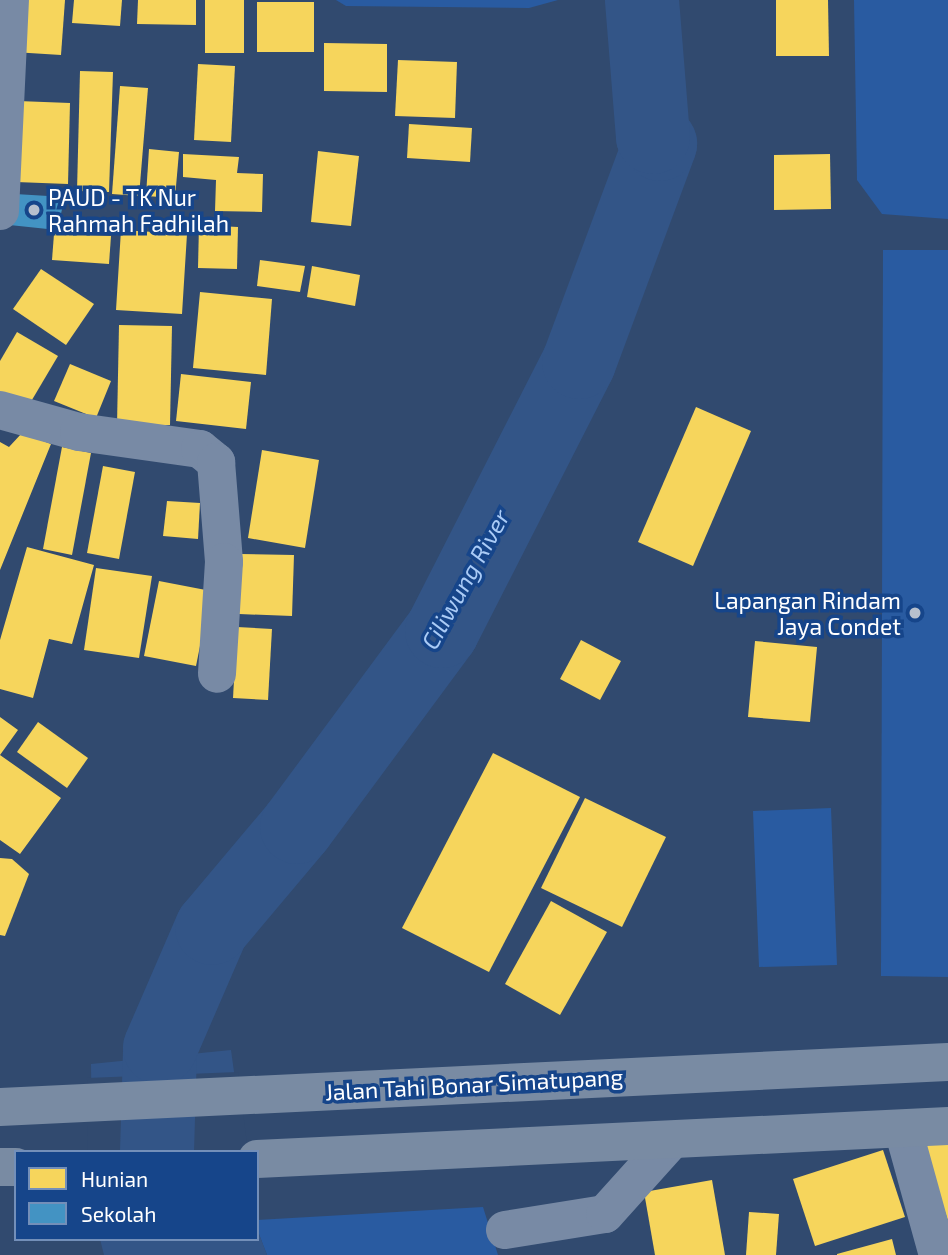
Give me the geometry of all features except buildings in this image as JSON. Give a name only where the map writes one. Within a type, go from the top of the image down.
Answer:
[{"type":"highway","name":"Jalan Tahi Bonar Simatupang","points":[[0,1107],[948,1062]]},
{"type":"highway","points":[[259,1159],[505,1152],[948,1126]]},
{"type":"street","points":[[0,211],[10,0]]},
{"type":"street","points":[[0,410],[79,432],[200,449],[216,462],[224,562],[217,674]]},
{"type":"street","points":[[903,1129],[938,1255]]},
{"type":"street","points":[[505,1230],[605,1214],[669,1143]]},
{"type":"shaded area","points":[[336,0],[558,0],[529,8],[346,6]]},
{"type":"shaded area","points":[[854,0],[948,0],[948,219],[882,214],[857,180]]},
{"type":"shaded area","name":"Lapangan Rindam Jaya Condet","points":[[883,250],[948,250],[948,977],[881,976]]},
{"type":"shaded area","points":[[831,808],[837,965],[759,967],[753,811]]},
{"type":"shaded area","points":[[231,1050],[245,1150],[92,1150],[91,1064]]},
{"type":"shaded area","points":[[483,1207],[498,1255],[267,1255],[259,1234],[259,1220]]},
{"type":"shaded area","points":[[259,1234],[267,1255],[104,1255],[100,1241],[259,1241]]},
{"type":"pier","points":[[238,1072],[248,1150],[88,1150],[87,1078]]},
{"type":"waterway","name":"Ciliwung River","points":[[157,1150],[160,1048],[212,928],[297,827],[442,631],[579,362],[660,144],[653,137],[642,0]]},
{"type":"place","name":"PAUD - TK Nur Rahmah Fadhilah","points":[[34,210]]},
{"type":"place","name":"Lapangan Rindam Jaya Condet","points":[[915,613]]}]
